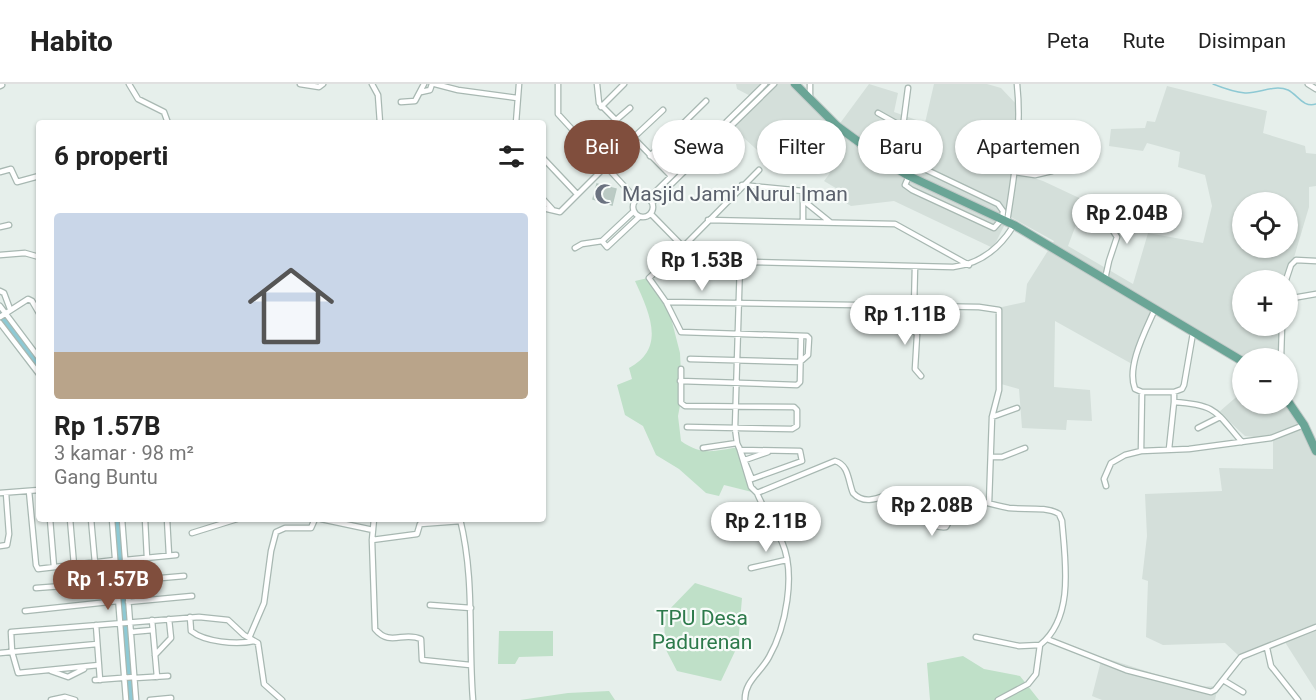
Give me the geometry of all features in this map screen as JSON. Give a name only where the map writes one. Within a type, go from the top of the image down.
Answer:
[{"type":"main road","points":[[795,84],[858,143]]},
{"type":"main road","points":[[907,174],[1007,222],[1232,355]]},
{"type":"main road","points":[[1297,414],[1314,438],[1316,451]]},
{"type":"street","points":[[129,84],[138,99],[164,112],[167,120]]},
{"type":"street","points":[[300,84],[319,87],[324,84]]},
{"type":"street","points":[[372,84],[378,95],[380,120]]},
{"type":"street","points":[[401,102],[415,101],[424,84]]},
{"type":"street","points":[[421,92],[430,90],[433,84],[458,90],[517,98]]},
{"type":"street","points":[[516,120],[519,84]]},
{"type":"street","points":[[558,84],[558,114],[564,120]]},
{"type":"street","points":[[597,84],[598,101],[614,120]]},
{"type":"street","points":[[601,107],[624,84]]},
{"type":"street","points":[[651,200],[671,176],[765,84]]},
{"type":"street","points":[[651,200],[774,84]]},
{"type":"street","points":[[810,84],[810,99]]},
{"type":"street","points":[[1017,84],[1018,120]]},
{"type":"street","points":[[1308,84],[1316,89]]},
{"type":"street","points":[[904,120],[908,88]]},
{"type":"street","points":[[650,156],[705,101]]},
{"type":"street","points":[[616,120],[630,108]]},
{"type":"street","points":[[640,132],[663,110]]},
{"type":"street","points":[[878,113],[891,120]]},
{"type":"street","points":[[640,147],[671,176]]},
{"type":"street","points":[[546,161],[577,194]]},
{"type":"street","points":[[0,172],[11,169],[17,182],[36,177]]},
{"type":"street","points":[[690,358],[800,362],[807,357],[808,336],[681,332],[666,302],[649,276],[683,247],[757,172]]},
{"type":"street","points":[[546,209],[560,212],[597,174]]},
{"type":"street","points":[[614,174],[636,199]]},
{"type":"street","points":[[935,174],[998,204],[1007,222]]},
{"type":"street","points":[[668,260],[803,262],[915,267],[969,265],[998,247],[1007,222],[1014,174]]},
{"type":"street","points":[[742,185],[800,190],[804,193],[803,220]]},
{"type":"street","points":[[636,199],[642,197],[651,200]]},
{"type":"street","points":[[575,248],[582,244],[602,241],[634,211],[636,199]]},
{"type":"street","points":[[602,241],[609,246],[639,217],[651,214],[654,208],[651,200]]},
{"type":"street","points":[[804,201],[830,222]]},
{"type":"street","points":[[546,202],[555,212]]},
{"type":"street","points":[[1105,279],[1108,261],[1117,237],[1104,217],[1110,206]]},
{"type":"street","points":[[634,211],[639,217]]},
{"type":"street","points":[[651,214],[697,261]]},
{"type":"street","points":[[708,220],[803,220],[895,224],[969,265]]},
{"type":"street","points":[[0,227],[9,225]]},
{"type":"street","points":[[0,255],[25,253],[36,256]]},
{"type":"street","points":[[1289,270],[1296,260],[1316,261]]},
{"type":"street","points":[[703,448],[739,446],[800,451],[802,461],[752,479],[739,446],[735,428],[740,262]]},
{"type":"street","points":[[909,329],[915,267]]},
{"type":"street","points":[[0,291],[4,293],[5,314]]},
{"type":"street","points":[[1298,298],[1316,294]]},
{"type":"street","points":[[5,314],[28,299],[36,306]]},
{"type":"street","points":[[666,302],[980,307],[999,310],[999,390],[992,417],[992,457],[988,502]]},
{"type":"street","points":[[0,306],[36,354]]},
{"type":"street","points":[[1155,309],[1137,351],[1133,381],[1136,390],[1174,392],[1182,389],[1193,332]]},
{"type":"street","points":[[0,323],[36,370]]},
{"type":"street","points":[[876,328],[909,329],[916,332],[915,369],[921,376]]},
{"type":"street","points":[[680,381],[797,385],[800,382],[801,336]]},
{"type":"street","points":[[681,369],[683,405],[794,407],[797,410],[797,426],[794,429],[687,426]]},
{"type":"street","points":[[1141,451],[1142,392]]},
{"type":"street","points":[[1169,449],[1174,392]]},
{"type":"street","points":[[1174,402],[1206,406],[1220,417],[1242,442]]},
{"type":"street","points":[[992,417],[1017,408]]},
{"type":"street","points":[[1198,428],[1220,417]]},
{"type":"street","points":[[1106,486],[1104,479],[1111,463],[1125,455],[1141,451],[1189,449],[1271,438],[1304,425]]},
{"type":"street","points":[[739,446],[739,453],[751,487],[757,493],[782,543],[786,560],[789,599],[772,651],[748,686],[745,700]]},
{"type":"street","points":[[992,457],[1025,448]]},
{"type":"street","points":[[745,460],[772,450]]},
{"type":"street","points":[[757,493],[835,461],[843,465],[853,493],[868,501],[907,491],[927,490],[1009,508],[1055,512],[1062,520],[1066,580],[1064,604],[1047,639],[1040,645],[1019,646],[976,637]]},
{"type":"street","points":[[29,490],[38,569],[115,560]]},
{"type":"street","points":[[0,546],[7,545],[9,534],[3,493],[36,490]]},
{"type":"street","points":[[907,491],[914,509],[932,525],[938,527],[946,527],[963,497]]},
{"type":"street","points":[[0,513],[7,512]]},
{"type":"street","points":[[50,522],[54,567]]},
{"type":"street","points":[[70,522],[74,565]]},
{"type":"street","points":[[91,522],[95,563]]},
{"type":"street","points":[[112,522],[126,700]]},
{"type":"street","points":[[122,522],[136,700]]},
{"type":"street","points":[[145,522],[147,558]]},
{"type":"street","points":[[167,522],[170,555]]},
{"type":"street","points":[[192,533],[227,522]]},
{"type":"street","points":[[251,639],[264,603],[276,532],[285,528],[311,528],[314,522]]},
{"type":"street","points":[[335,522],[373,530]]},
{"type":"street","points":[[373,522],[374,625],[378,632],[395,639],[407,635],[420,639],[422,660],[470,665]]},
{"type":"street","points":[[372,540],[417,534],[420,524],[440,522]]},
{"type":"street","points":[[460,522],[467,555],[471,608],[470,665],[473,700]]},
{"type":"street","points":[[0,534],[9,534]]},
{"type":"street","points":[[125,561],[176,555]]},
{"type":"street","points":[[752,567],[786,560]]},
{"type":"street","points":[[127,581],[184,576]]},
{"type":"street","points":[[36,588],[116,582]]},
{"type":"street","points":[[128,602],[192,596]]},
{"type":"street","points":[[25,611],[118,601]]},
{"type":"street","points":[[430,605],[471,608]]},
{"type":"street","points":[[190,617],[191,631],[201,636],[233,642],[251,639]]},
{"type":"street","points":[[99,665],[68,677],[51,671],[18,673],[12,652],[11,634],[13,631],[190,617],[228,620],[260,646],[264,684],[282,700]]},
{"type":"street","points":[[155,655],[169,642],[171,634],[169,619]]},
{"type":"street","points":[[152,620],[157,677]]},
{"type":"street","points":[[96,625],[98,680],[168,676]]},
{"type":"street","points":[[1047,639],[1126,670],[1211,692],[1241,657],[1316,627]]},
{"type":"street","points":[[131,632],[153,630]]},
{"type":"street","points":[[0,653],[98,644]]},
{"type":"street","points":[[998,700],[1028,684],[1036,674],[1040,645]]},
{"type":"street","points":[[1267,648],[1271,666],[1298,700]]},
{"type":"street","points":[[1223,680],[1243,692]]},
{"type":"street","points":[[51,700],[65,697],[75,700]]},
{"type":"street","points":[[150,700],[171,698]]},
{"type":"shaded area","points":[[736,84],[794,84],[832,120],[757,120],[757,150],[745,139],[745,120],[741,120],[760,101],[737,89]]},
{"type":"shaded area","points":[[869,84],[898,93],[894,112],[917,120],[858,120],[858,174],[943,174],[943,120],[926,120],[934,84],[987,84],[1001,88],[1019,107],[1018,120],[955,120],[955,174],[1022,174],[1090,203],[1087,222],[1077,222],[1068,246],[1133,284],[1148,233],[1203,243],[1212,206],[1205,175],[1178,167],[1180,152],[1147,143],[1143,151],[1109,146],[1111,129],[1145,128],[1147,121],[1155,122],[1167,86],[1267,111],[1263,133],[1305,146],[1306,153],[1316,154],[1316,186],[1309,187],[1309,207],[1298,244],[1298,192],[1232,192],[1232,258],[1294,258],[1290,270],[1232,270],[1232,336],[1283,336],[1282,348],[1232,348],[1232,353],[1157,310],[1132,364],[1055,321],[1054,387],[1090,390],[1092,421],[1067,420],[1066,430],[1022,428],[1019,389],[1001,384],[1002,307],[1025,302],[1027,284],[1054,241],[1009,216],[993,248],[894,201],[851,206],[836,197],[839,190],[824,181],[829,174],[846,174],[846,120],[842,120]]},
{"type":"shaded area","points":[[1232,401],[1232,414],[1294,414],[1316,448],[1316,691],[1283,639],[1238,655],[1225,643],[1163,645],[1146,637],[1148,581],[1142,579],[1147,536],[1145,494],[1222,491],[1219,468],[1273,469],[1273,439],[1245,436],[1219,412]]},
{"type":"shaded area","points":[[1102,657],[1196,687],[1218,686],[1215,700],[1102,700],[1092,696]]},
{"type":"green space","points":[[648,278],[670,314],[680,353],[682,395],[678,416],[681,441],[702,451],[739,447],[756,493],[724,485],[719,496],[706,493],[679,469],[656,455],[643,426],[625,415],[617,385],[632,379],[629,368],[641,360],[651,340],[652,329],[649,317],[635,281]]},
{"type":"green space","name":"TPU Desa Padurenan","points":[[695,583],[742,598],[738,645],[721,681],[677,671],[665,648],[664,615]]},
{"type":"green space","points":[[499,631],[553,631],[553,656],[519,657],[515,664],[498,664]]},
{"type":"green space","points":[[963,656],[984,669],[1020,676],[1039,700],[930,700],[927,663]]},
{"type":"green space","points":[[609,691],[615,700],[520,700],[568,693]]},
{"type":"building","name":"Masjid Jami' Nurul Iman","points":[[597,184],[616,189],[612,205],[593,199]]},
{"type":"waterway","points":[[1213,84],[1245,93],[1283,88],[1292,92],[1304,103],[1316,104]]},
{"type":"waterway","points":[[0,315],[36,363]]},
{"type":"waterway","points":[[116,522],[131,700]]},
{"type":"place","name":"Masjid Jami' Nurul Iman","points":[[605,194]]}]
